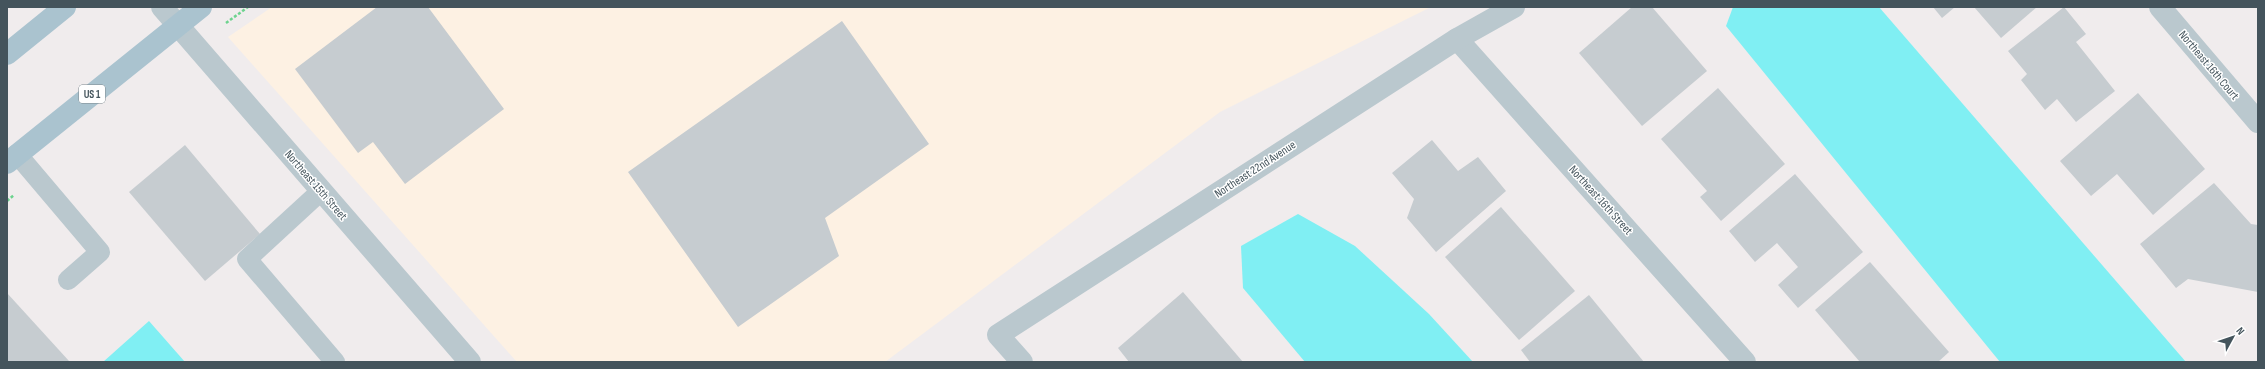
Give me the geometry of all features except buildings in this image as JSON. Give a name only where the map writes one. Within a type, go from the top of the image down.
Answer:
[{"type":"main road","points":[[7,54],[65,7]]},
{"type":"main road","name":"US 1","points":[[12,159],[201,7]]},
{"type":"street","name":"Northeast 15th Street","points":[[162,7],[470,362]]},
{"type":"street","name":"Northeast 22nd Avenue","points":[[1022,362],[998,335],[1457,39],[1514,7]]},
{"type":"street","name":"Northeast 16th Court","points":[[2160,7],[2258,122]]},
{"type":"street","name":"Northeast 16th Street","points":[[1457,39],[1746,362]]},
{"type":"lane","points":[[12,159],[100,252],[68,280]]},
{"type":"lane","points":[[321,190],[247,259],[335,362]]},
{"type":"shaded area","points":[[272,7],[1431,7],[1220,112],[885,362],[517,362],[228,37]]},
{"type":"water","points":[[1733,7],[1879,7],[2186,362],[2000,362],[1726,26]]},
{"type":"water","points":[[1298,214],[1355,246],[1429,314],[1473,362],[1305,362],[1243,288],[1241,246]]},
{"type":"water","points":[[149,321],[185,362],[103,362]]}]
